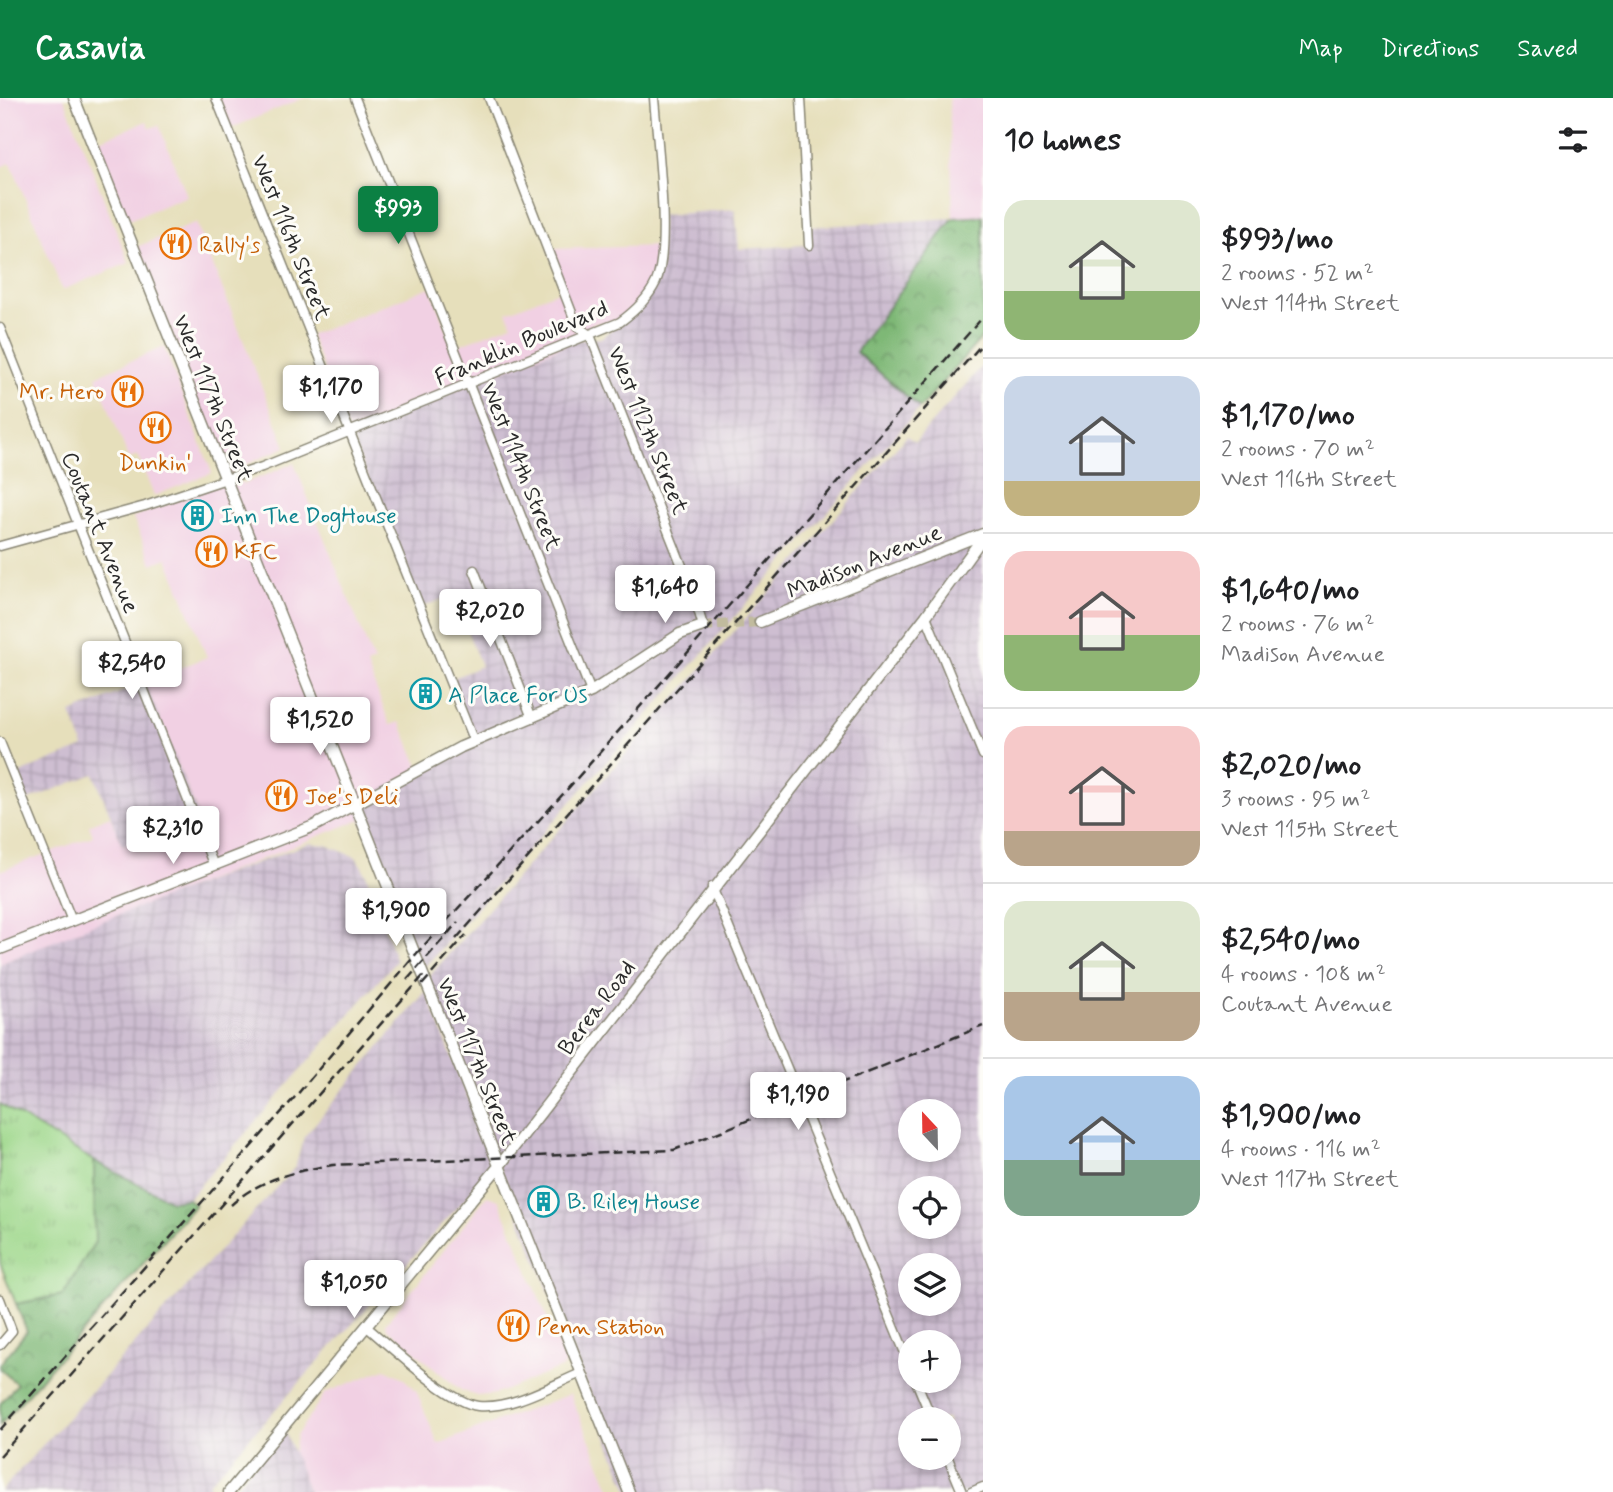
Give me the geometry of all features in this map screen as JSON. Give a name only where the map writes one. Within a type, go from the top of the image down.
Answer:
[{"type":"main road","name":"West 117th Street","points":[[74,98],[629,1492]]},
{"type":"main road","name":"Berea Road","points":[[229,1492],[368,1328],[500,1165],[712,887],[926,616],[983,536]]},
{"type":"main road","name":"Madison Avenue","points":[[760,622],[983,536]]},
{"type":"main road","points":[[0,949],[314,827],[474,742],[592,692],[680,634],[703,626]]},
{"type":"street","name":"West 116th Street","points":[[216,98],[474,742]]},
{"type":"street","name":"West 114th Street","points":[[355,98],[592,692]]},
{"type":"street","name":"West 112th Street","points":[[489,98],[577,326],[590,335],[694,596],[703,626]]},
{"type":"street","name":"Franklin Boulevard","points":[[0,546],[162,501],[349,434],[620,322],[639,307],[655,282],[663,254],[654,98]]},
{"type":"street","points":[[801,98],[809,245]]},
{"type":"street","name":"Coutant Avenue","points":[[0,328],[214,866]]},
{"type":"street","points":[[474,570],[532,718]]},
{"type":"street","points":[[926,616],[983,755]]},
{"type":"street","points":[[0,742],[72,921]]},
{"type":"street","points":[[712,887],[898,1337]]},
{"type":"street","points":[[0,1299],[12,1331],[0,1345]]},
{"type":"street","points":[[368,1328],[456,1399],[476,1406],[509,1402],[581,1373]]},
{"type":"street","points":[[953,1470],[962,1492]]},
{"type":"street","points":[[971,1492],[983,1487]]},
{"type":"shaded area","points":[[0,98],[64,98],[129,263],[62,290],[11,163],[0,167]]},
{"type":"shaded area","points":[[216,98],[304,98],[229,129]]},
{"type":"shaded area","points":[[949,98],[983,98],[983,216],[953,218]]},
{"type":"shaded area","points":[[147,121],[150,128],[159,125],[187,196],[124,222],[92,143]]},
{"type":"shaded area","points":[[735,209],[739,249],[808,245],[808,227],[953,218],[857,352],[920,408],[421,971],[355,804],[474,742],[449,680],[481,666],[453,595],[420,608],[350,434],[577,340],[601,338],[639,307],[660,269],[661,215]]},
{"type":"shaded area","points":[[196,223],[286,447],[238,468],[227,478],[244,484],[294,463],[374,662],[367,665],[390,725],[400,722],[420,769],[359,820],[0,964],[0,871],[93,836],[89,825],[110,816],[122,845],[198,814],[145,682],[207,657],[167,558],[152,564],[133,517],[226,482],[134,248]]},
{"type":"shaded area","points":[[663,246],[655,282],[620,322],[593,323],[577,340],[350,434],[310,335],[430,287],[454,347],[512,324],[507,312],[563,289],[548,249]]},
{"type":"shaded area","points":[[164,347],[212,473],[154,496],[138,456],[129,459],[96,376]]},
{"type":"shaded area","points":[[983,365],[983,1487],[971,1492],[629,1492],[425,981],[907,436],[915,442]]},
{"type":"shaded area","points":[[145,682],[198,815],[122,845],[94,774],[26,801],[15,775],[84,747],[71,713]]},
{"type":"shaded area","points":[[309,843],[326,845],[356,857],[366,874],[396,961],[188,1199],[171,1201],[94,1161],[0,1104],[0,964],[92,925]]},
{"type":"shaded area","points":[[426,991],[495,1166],[209,1483],[211,1492],[0,1492],[295,1167],[304,1137]]},
{"type":"shaded area","points":[[487,1196],[499,1200],[565,1361],[563,1367],[496,1394],[477,1396],[461,1390],[447,1379],[387,1328],[386,1323]]},
{"type":"shaded area","points":[[385,1369],[402,1377],[416,1390],[438,1444],[570,1394],[612,1492],[309,1492],[293,1453],[296,1436],[325,1393]]},
{"type":"shaded area","points":[[284,1429],[309,1492],[231,1492]]},
{"type":"green space","points":[[983,216],[983,336],[920,408],[856,352],[953,218]]},
{"type":"green space","points":[[0,1104],[94,1161],[95,1242],[63,1295],[16,1304],[0,1263]]},
{"type":"green space","points":[[94,1161],[171,1201],[188,1199],[195,1205],[0,1425],[0,1404],[17,1384],[0,1369],[0,1364],[27,1331],[16,1304],[63,1295],[95,1242]]},
{"type":"tunnel","points":[[703,626],[760,622]]},
{"type":"railway","points":[[0,1430],[295,1097],[417,953],[564,793],[983,317]]},
{"type":"railway","points":[[456,939],[983,343]]},
{"type":"railway","points":[[407,980],[458,922]]},
{"type":"railway","points":[[422,985],[466,935]]},
{"type":"railway","points":[[0,1456],[424,975]]},
{"type":"railway","points":[[231,1205],[253,1189],[278,1177],[333,1165],[674,1150],[983,1026]]},
{"type":"place","name":"Rally's","points":[[176,244]]},
{"type":"place","name":"Mr. Hero","points":[[127,391]]},
{"type":"place","name":"Dunkin'","points":[[155,428]]},
{"type":"place","name":"Inn The DogHouse","points":[[198,515]]},
{"type":"place","name":"KFC","points":[[211,551]]},
{"type":"place","name":"A Place For Us","points":[[425,694]]},
{"type":"place","name":"Joe's Deli","points":[[282,796]]},
{"type":"place","name":"B. Riley House","points":[[544,1201]]},
{"type":"place","name":"Penn Station","points":[[514,1326]]}]
